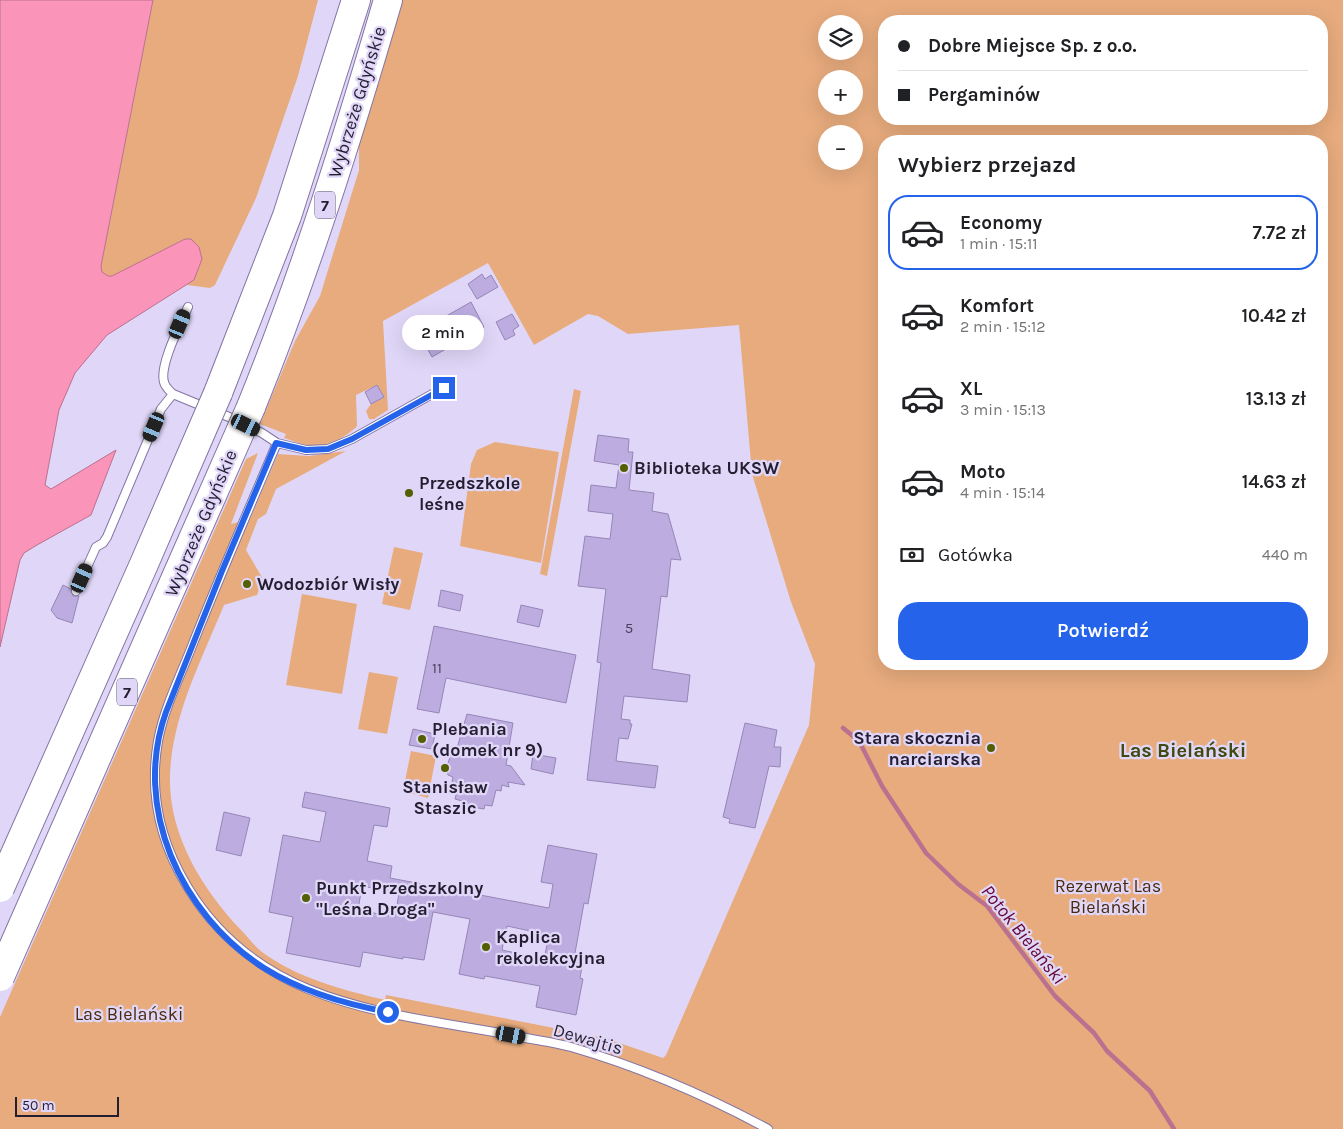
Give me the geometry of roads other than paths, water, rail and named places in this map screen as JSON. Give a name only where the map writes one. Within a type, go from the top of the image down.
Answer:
[{"type":"highway","name":"Wybrzeże Gdyńskie","points":[[0,888],[218,393],[288,216],[356,0]]},
{"type":"highway","name":"Wybrzeże Gdyńskie","points":[[0,977],[251,407],[296,290],[331,186],[388,0]]},
{"type":"lane","points":[[188,307],[173,341],[163,380],[173,394],[229,417],[262,433],[276,443],[306,450],[328,449],[352,439],[444,388]]},
{"type":"lane","points":[[76,591],[96,547],[103,543],[107,537],[161,409],[173,394]]},
{"type":"lane","name":"Dewajtis","points":[[276,443],[211,597],[164,716],[158,742],[154,794],[160,827],[174,862],[202,909],[228,938],[253,960],[278,976],[310,991],[357,1006],[570,1046],[671,1081],[768,1129]]},
{"type":"waterway","name":"Potok Bielański","points":[[843,728],[859,741],[882,786],[926,853],[958,884],[987,906],[1055,996],[1094,1033],[1107,1051],[1150,1091],[1174,1129]]},
{"type":"place","name":"Biblioteka UKSW","points":[[624,468]]},
{"type":"place","name":"Przedszkole leśne","points":[[409,493]]},
{"type":"place","name":"Wodozbiór Wisły","points":[[247,584]]},
{"type":"place","name":"Plebania (domek nr 9)","points":[[422,739]]},
{"type":"place","name":"Stara skocznia narciarska","points":[[991,748]]},
{"type":"place","name":"Stanisław Staszic","points":[[445,768]]},
{"type":"place","name":"Punkt Przedszkolny \"Leśna Droga\"","points":[[306,898]]},
{"type":"place","name":"Kaplica rekolekcyjna","points":[[486,947]]},
{"type":"district","name":"Las Bielański","points":[[1183,750]]},
{"type":"park label","name":"Rezerwat Las Bielański","points":[[1108,896]]}]
